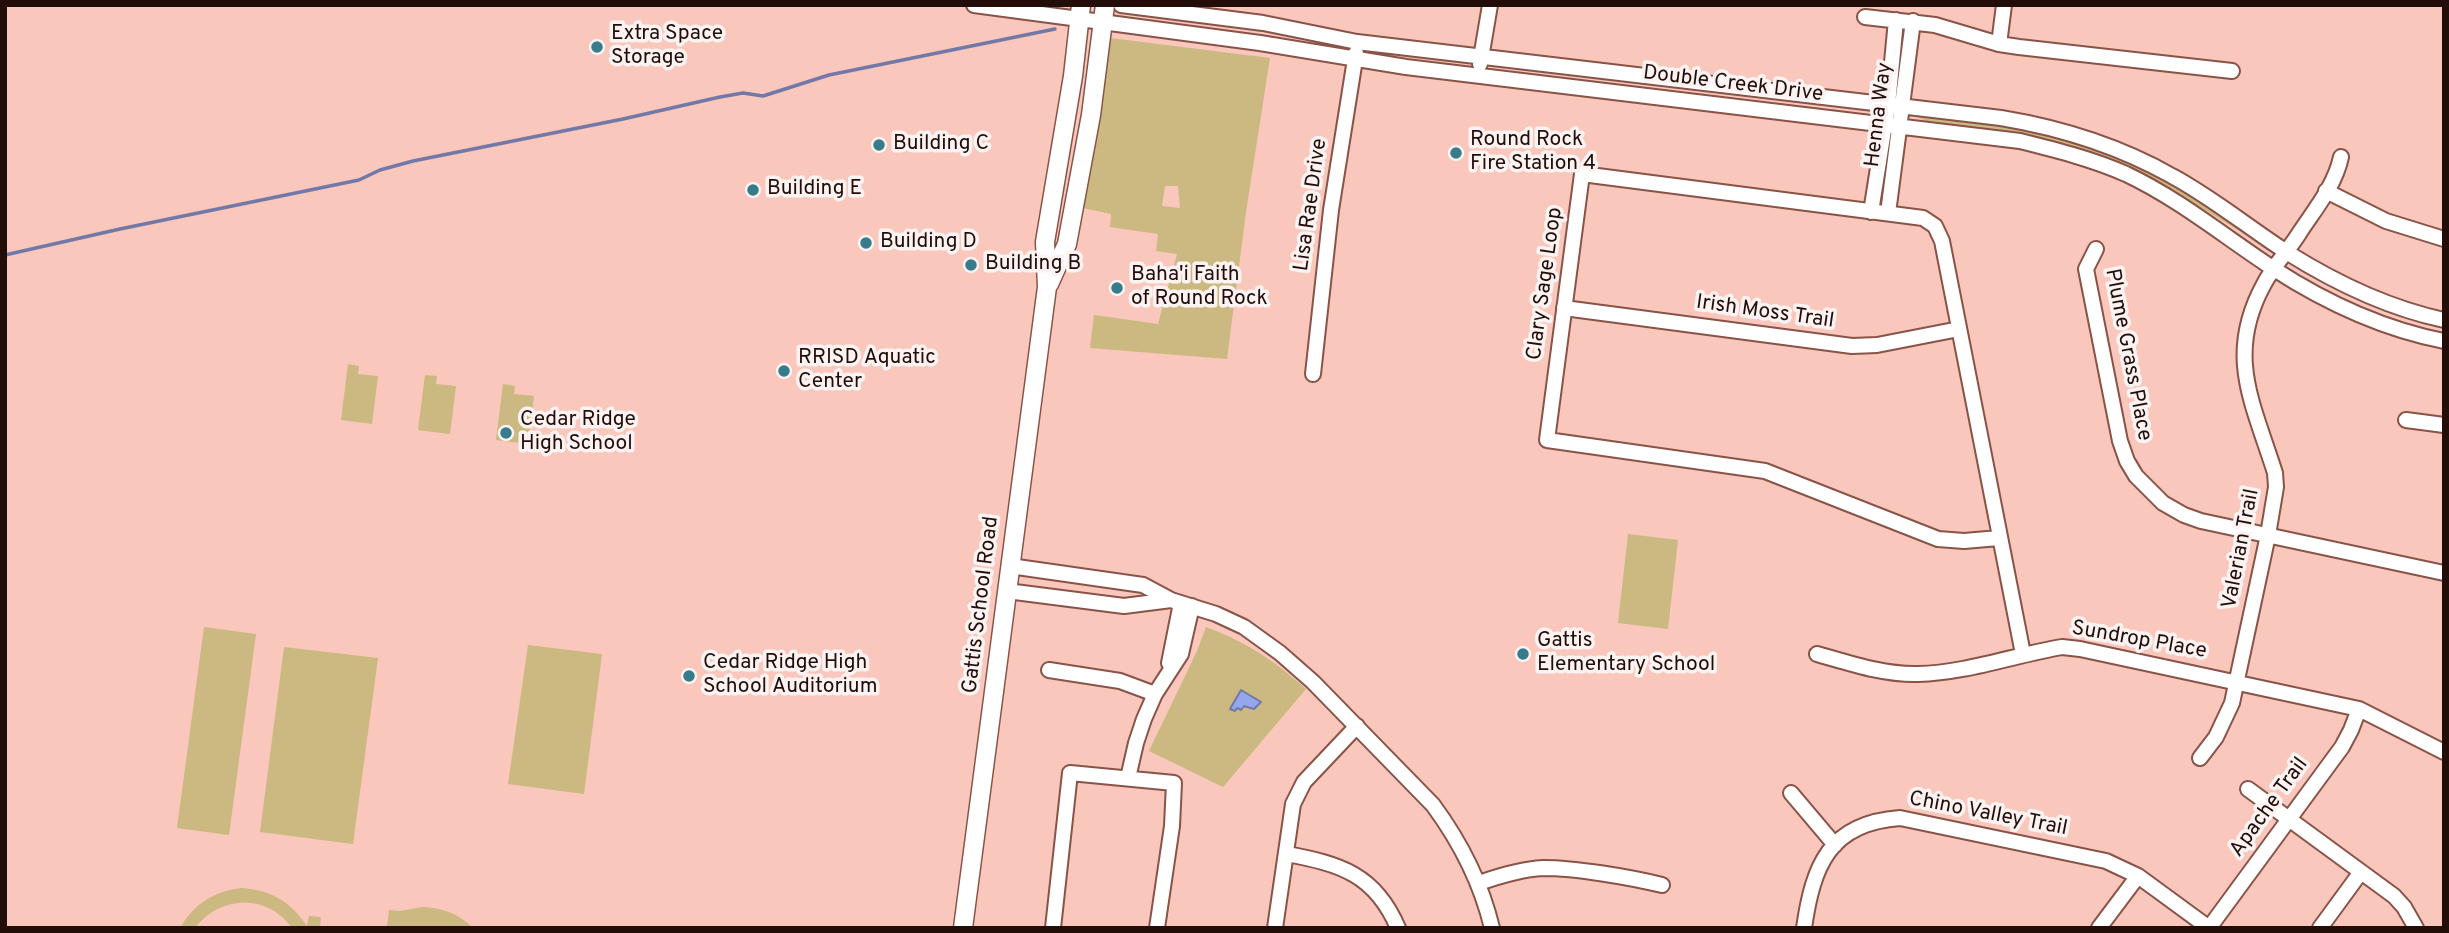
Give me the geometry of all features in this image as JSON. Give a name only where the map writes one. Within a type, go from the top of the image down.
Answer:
[{"type":"main road","name":"Gattis School Road","points":[[963,928],[1047,287],[1045,242],[1073,76],[1080,12]]},
{"type":"main road","name":"Gattis School Road","points":[[1047,287],[1067,244],[1091,115],[1104,14]]},
{"type":"street","name":"Double Creek Drive","points":[[974,5],[1104,14],[1354,61],[2020,141],[2076,155],[2126,175],[2170,199],[2329,302],[2421,336],[2444,341]]},
{"type":"street","name":"Double Creek Drive","points":[[1121,5],[1263,23],[1357,42],[2038,124],[2110,146],[2172,176],[2333,280],[2378,300],[2444,320]]},
{"type":"street","points":[[1478,76],[1490,5]]},
{"type":"street","points":[[1999,44],[2004,5]]},
{"type":"street","points":[[1866,17],[1935,25],[1999,44],[2232,71]]},
{"type":"street","name":"Henna Way","points":[[1896,20],[1901,55]]},
{"type":"street","name":"Henna Way","points":[[1888,214],[1893,125],[1901,55],[1913,21]]},
{"type":"street","name":"Lisa Rae Drive","points":[[1313,374],[1331,210],[1357,42]]},
{"type":"street","name":"Henna Way","points":[[1871,212],[1893,125]]},
{"type":"street","name":"Valerian Trail","points":[[2200,758],[2226,718],[2237,681],[2276,487],[2275,473],[2243,369],[2244,336],[2248,319],[2274,268],[2334,178],[2341,157]]},
{"type":"street","name":"Clary Sage Loop","points":[[1999,538],[1964,541],[1938,539],[1765,471],[1547,440],[1583,174],[1923,218],[1939,232],[2023,654]]},
{"type":"street","points":[[2326,191],[2386,221],[2444,239]]},
{"type":"street","name":"Plume Grass Place","points":[[2096,250],[2086,269],[2120,440],[2136,476],[2163,503],[2184,515],[2444,573]]},
{"type":"street","name":"Irish Moss Trail","points":[[1564,308],[1852,346],[1877,345],[1959,329]]},
{"type":"street","points":[[2406,420],[2444,425]]},
{"type":"street","points":[[1010,566],[1135,584],[1233,621],[1253,633],[1313,682],[1433,805],[1463,850],[1479,883],[1492,928]]},
{"type":"street","points":[[1007,591],[1124,606],[1181,603]]},
{"type":"street","points":[[1128,778],[1136,743],[1155,694],[1181,654],[1181,603]]},
{"type":"street","name":"Sundrop Place","points":[[1817,654],[1894,673],[1917,674],[1940,673],[2062,647],[2080,649],[2359,709],[2444,752]]},
{"type":"street","points":[[1049,670],[1120,681],[1155,694]]},
{"type":"street","name":"Apache Trail","points":[[2209,928],[2342,747],[2359,709]]},
{"type":"street","points":[[1275,928],[1297,792],[1357,726]]},
{"type":"street","points":[[1053,928],[1070,773],[1174,783],[1172,825],[1157,928]]},
{"type":"street","points":[[2248,789],[2394,896],[2404,906],[2416,928]]},
{"type":"street","points":[[1791,793],[1835,845]]},
{"type":"street","name":"Chino Valley Trail","points":[[1804,928],[1811,887],[1820,864],[1835,845],[1847,834],[1869,823],[1900,818],[2106,861],[2138,876],[2209,928]]},
{"type":"street","points":[[1287,854],[1326,861],[1351,871],[1378,893],[1398,928]]},
{"type":"street","points":[[1479,883],[1512,873],[1544,868],[1637,879],[1662,885]]},
{"type":"street","points":[[2320,928],[2361,872]]},
{"type":"street","points":[[2099,928],[2138,876]]},
{"type":"shaded area","points":[[1110,38],[1270,58],[1227,359],[1090,348],[1094,315],[1158,324],[1177,254],[1156,251],[1158,234],[1110,227],[1111,214],[1083,208]],"holes":[[[1165,186],[1178,186],[1180,208],[1162,206]]]},
{"type":"shaded area","points":[[1913,113],[1986,120],[2075,139],[2169,180],[2273,250],[2268,251],[2210,213],[2148,180],[2083,153],[2016,133],[1932,123]]},
{"type":"shaded area","points":[[348,364],[359,366],[358,374],[378,376],[372,424],[341,420]]},
{"type":"shaded area","points":[[425,375],[437,376],[436,384],[456,386],[450,434],[418,430]]},
{"type":"shaded area","points":[[503,384],[515,386],[514,394],[534,396],[528,444],[496,440]]},
{"type":"shaded area","points":[[1628,534],[1678,540],[1668,629],[1618,623]]},
{"type":"shaded area","points":[[204,627],[256,634],[229,835],[177,828]]},
{"type":"shaded area","points":[[1206,627],[1259,653],[1306,689],[1223,787],[1149,751]]},
{"type":"shaded area","points":[[528,645],[602,654],[584,794],[508,784]]},
{"type":"shaded area","points":[[284,647],[378,658],[353,844],[260,832]]},
{"type":"shaded area","points":[[242,888],[262,891],[279,899],[294,910],[307,926],[309,916],[321,917],[320,928],[292,928],[270,909],[244,903],[217,909],[195,928],[180,928],[206,900],[222,892]]},
{"type":"shaded area","points":[[422,907],[449,912],[473,928],[387,928],[389,910]]},
{"type":"water","points":[[1241,690],[1261,702],[1254,709],[1244,706],[1241,710],[1230,709]]},
{"type":"waterway","points":[[5,255],[359,180],[380,170],[413,161],[720,97],[743,93],[763,96],[829,75],[1055,29]]},
{"type":"place","name":"Extra Space Storage","points":[[597,47]]},
{"type":"place","name":"Building C","points":[[879,145]]},
{"type":"place","name":"Round Rock Fire Station 4","points":[[1456,153]]},
{"type":"place","name":"Building E","points":[[753,190]]},
{"type":"place","name":"Building D","points":[[866,243]]},
{"type":"place","name":"Building B","points":[[971,265]]},
{"type":"place","name":"Baha'i Faith of Round Rock","points":[[1117,288]]},
{"type":"place","name":"RRISD Aquatic Center","points":[[784,371]]},
{"type":"place","name":"Cedar Ridge High School","points":[[506,433]]},
{"type":"place","name":"Gattis Elementary School","points":[[1523,654]]},
{"type":"place","name":"Cedar Ridge High School Auditorium","points":[[689,676]]}]
